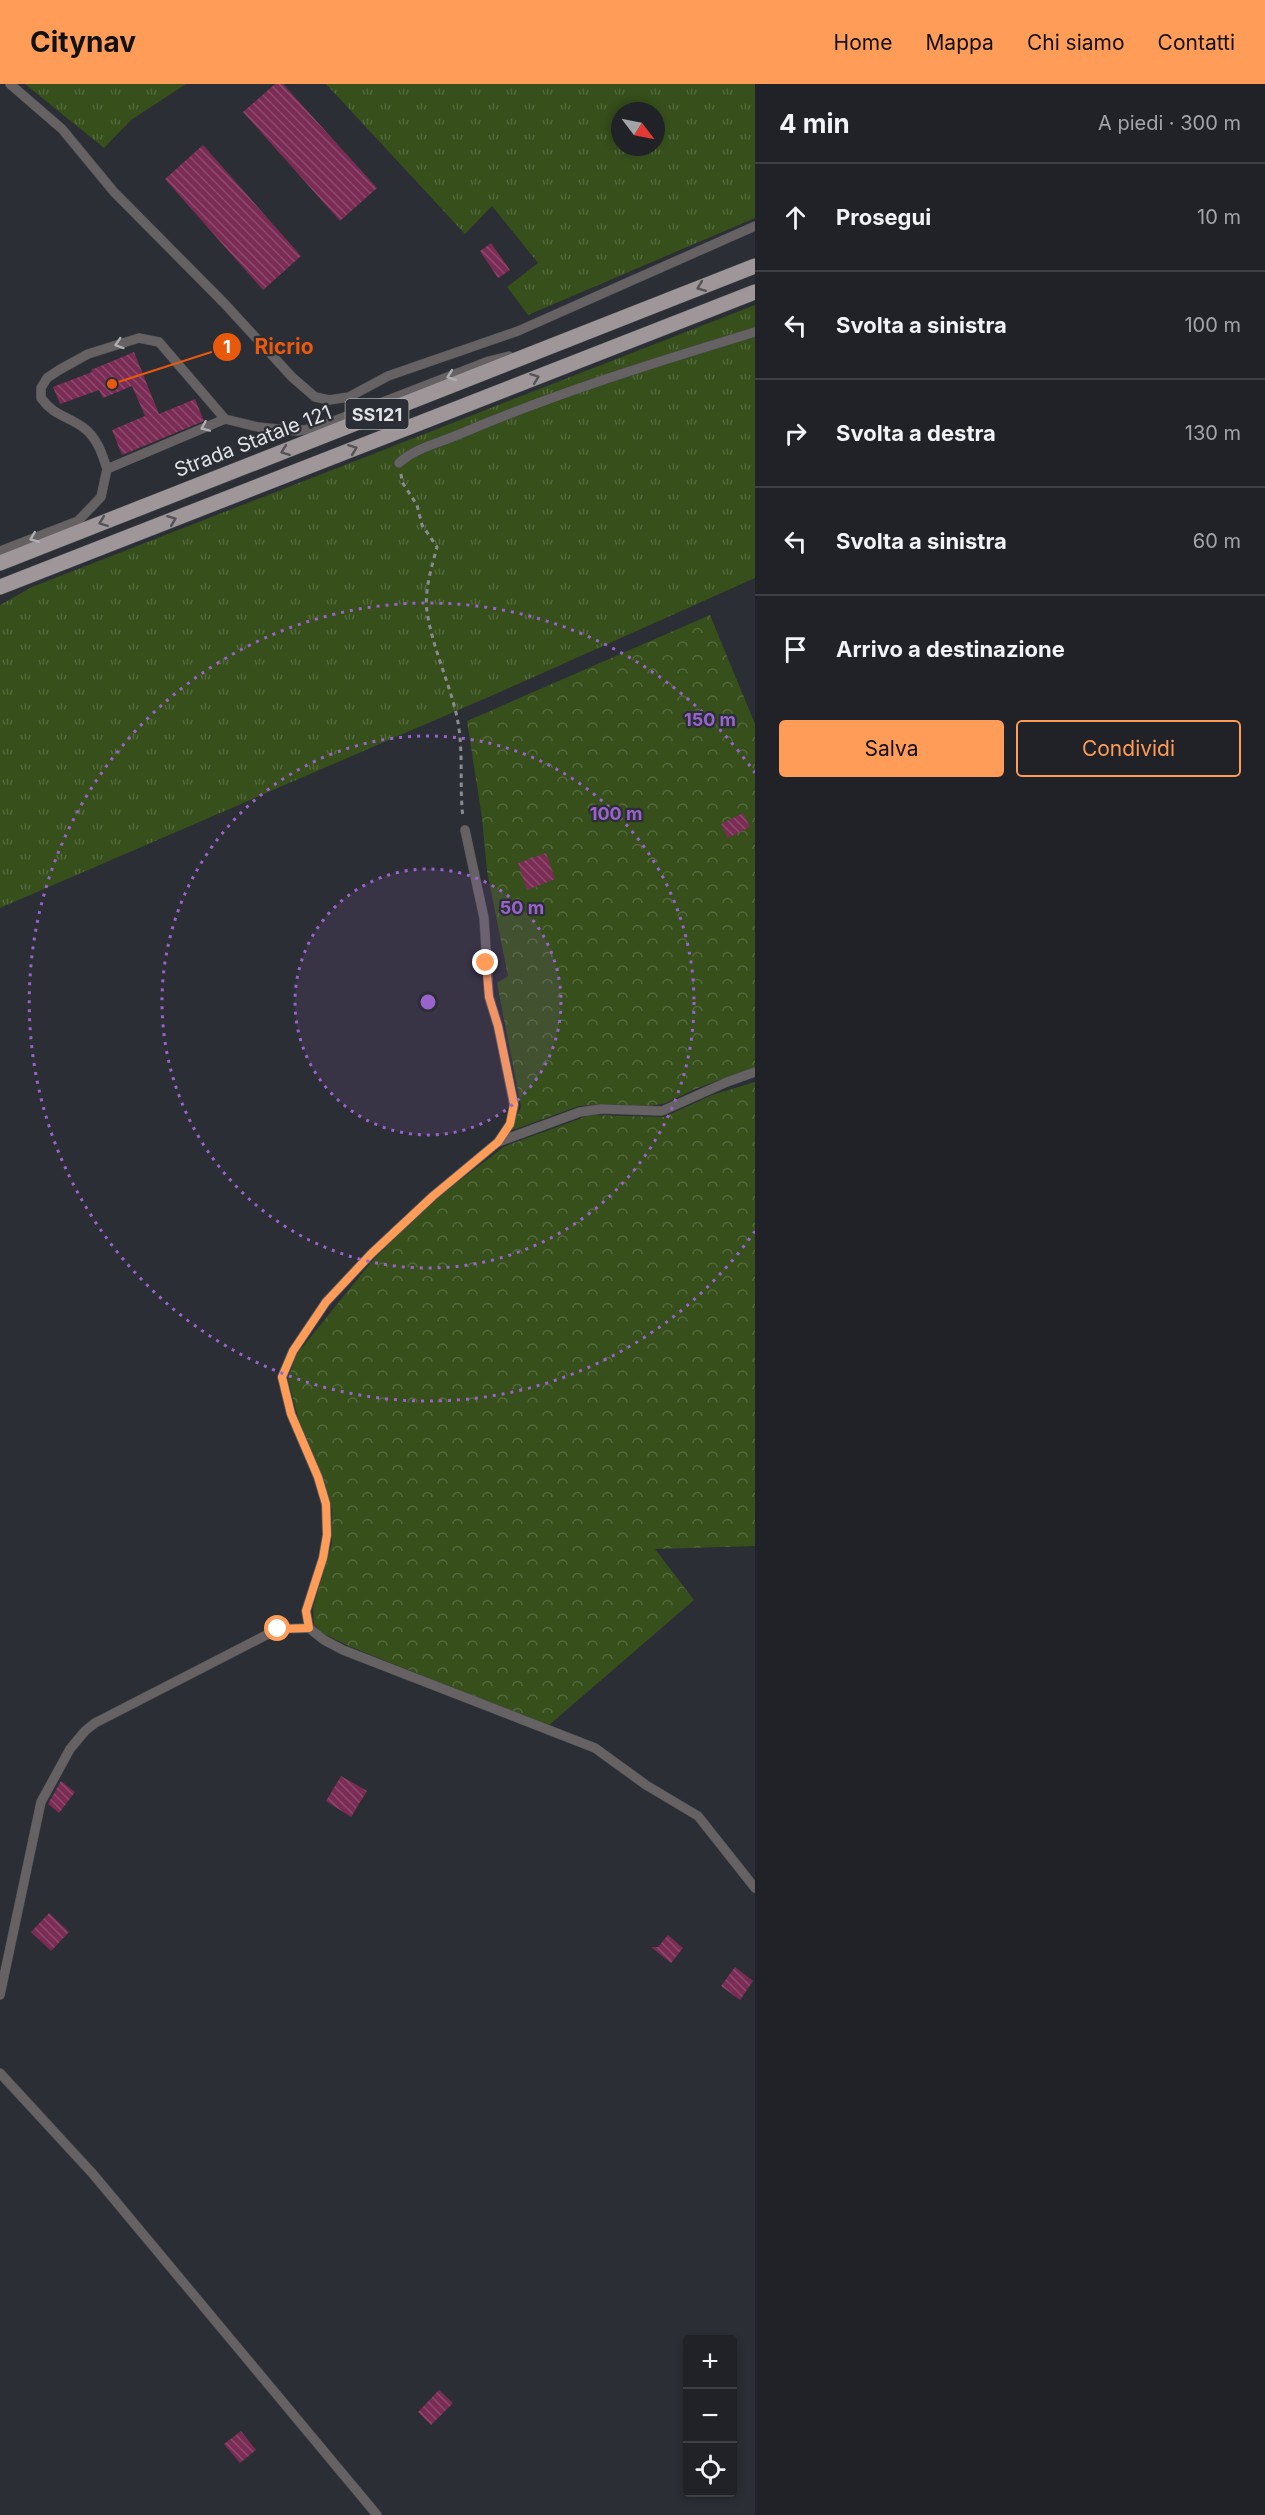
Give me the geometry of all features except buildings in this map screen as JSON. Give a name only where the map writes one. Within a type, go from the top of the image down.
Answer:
[{"type":"main road","name":"Strada Statale 121","points":[[0,563],[755,266]]},
{"type":"main road","name":"SS121","points":[[0,587],[755,292]]},
{"type":"lane","points":[[10,84],[62,129],[114,192],[224,303],[292,377],[315,397],[329,400],[349,397],[388,376],[518,331],[755,226]]},
{"type":"lane","points":[[399,464],[411,452],[500,418],[637,368],[755,332]]},
{"type":"lane","points":[[0,551],[78,521],[101,497],[107,469],[102,452],[95,439],[85,428],[57,415],[41,398],[41,388],[47,378],[88,354],[139,338],[159,342],[225,419]]},
{"type":"lane","points":[[107,469],[225,419],[297,431],[316,428],[489,361],[547,348]]},
{"type":"lane","points":[[0,593],[27,576]]},
{"type":"lane","points":[[309,1628],[306,1611],[323,1558],[327,1535],[326,1504],[318,1477],[291,1414],[282,1377],[293,1351],[326,1302],[371,1254],[433,1196],[498,1142],[510,1124],[514,1104],[498,1026],[489,997],[484,918],[465,830]]},
{"type":"lane","points":[[498,1142],[580,1112],[601,1109],[662,1111],[755,1072]]},
{"type":"lane","points":[[0,1995],[41,1802],[70,1749],[85,1731],[96,1723],[278,1629],[309,1628],[324,1640],[343,1650],[595,1748],[646,1785],[698,1816],[755,1888]]},
{"type":"lane","points":[[0,2073],[93,2174],[377,2515]]},
{"type":"path","points":[[399,464],[402,482],[417,506],[422,525],[437,547],[431,571],[427,609],[457,717],[461,757],[460,793],[465,830]]},
{"type":"green space","points":[[25,84],[186,84],[131,120],[104,148]]},
{"type":"green space","points":[[326,84],[755,84],[755,218],[528,315],[507,287],[538,263],[492,206],[465,234]]},
{"type":"green space","points":[[755,305],[755,578],[500,692],[0,908],[0,605],[32,587]]},
{"type":"green space","points":[[710,615],[755,724],[755,1067],[695,1089],[666,1103],[650,1106],[603,1104],[579,1106],[510,1131],[521,1107],[497,983],[508,976],[487,871],[482,818],[467,721]]},
{"type":"green space","points":[[755,1082],[755,1546],[655,1549],[694,1600],[548,1726],[324,1634],[314,1625],[313,1608],[332,1543],[332,1510],[323,1477],[299,1421],[288,1379],[296,1355],[373,1260],[434,1200],[505,1146],[590,1115],[664,1117],[712,1095]]},
{"type":"place","name":"Ricrio","points":[[112,384]]},
{"type":"route","points":[[278,1629],[309,1628],[306,1611],[323,1558],[327,1535],[326,1504],[318,1477],[291,1414],[282,1377],[293,1351],[326,1302],[371,1254],[433,1196],[498,1142],[510,1124],[514,1104],[498,1026],[489,997],[486,963]]}]
